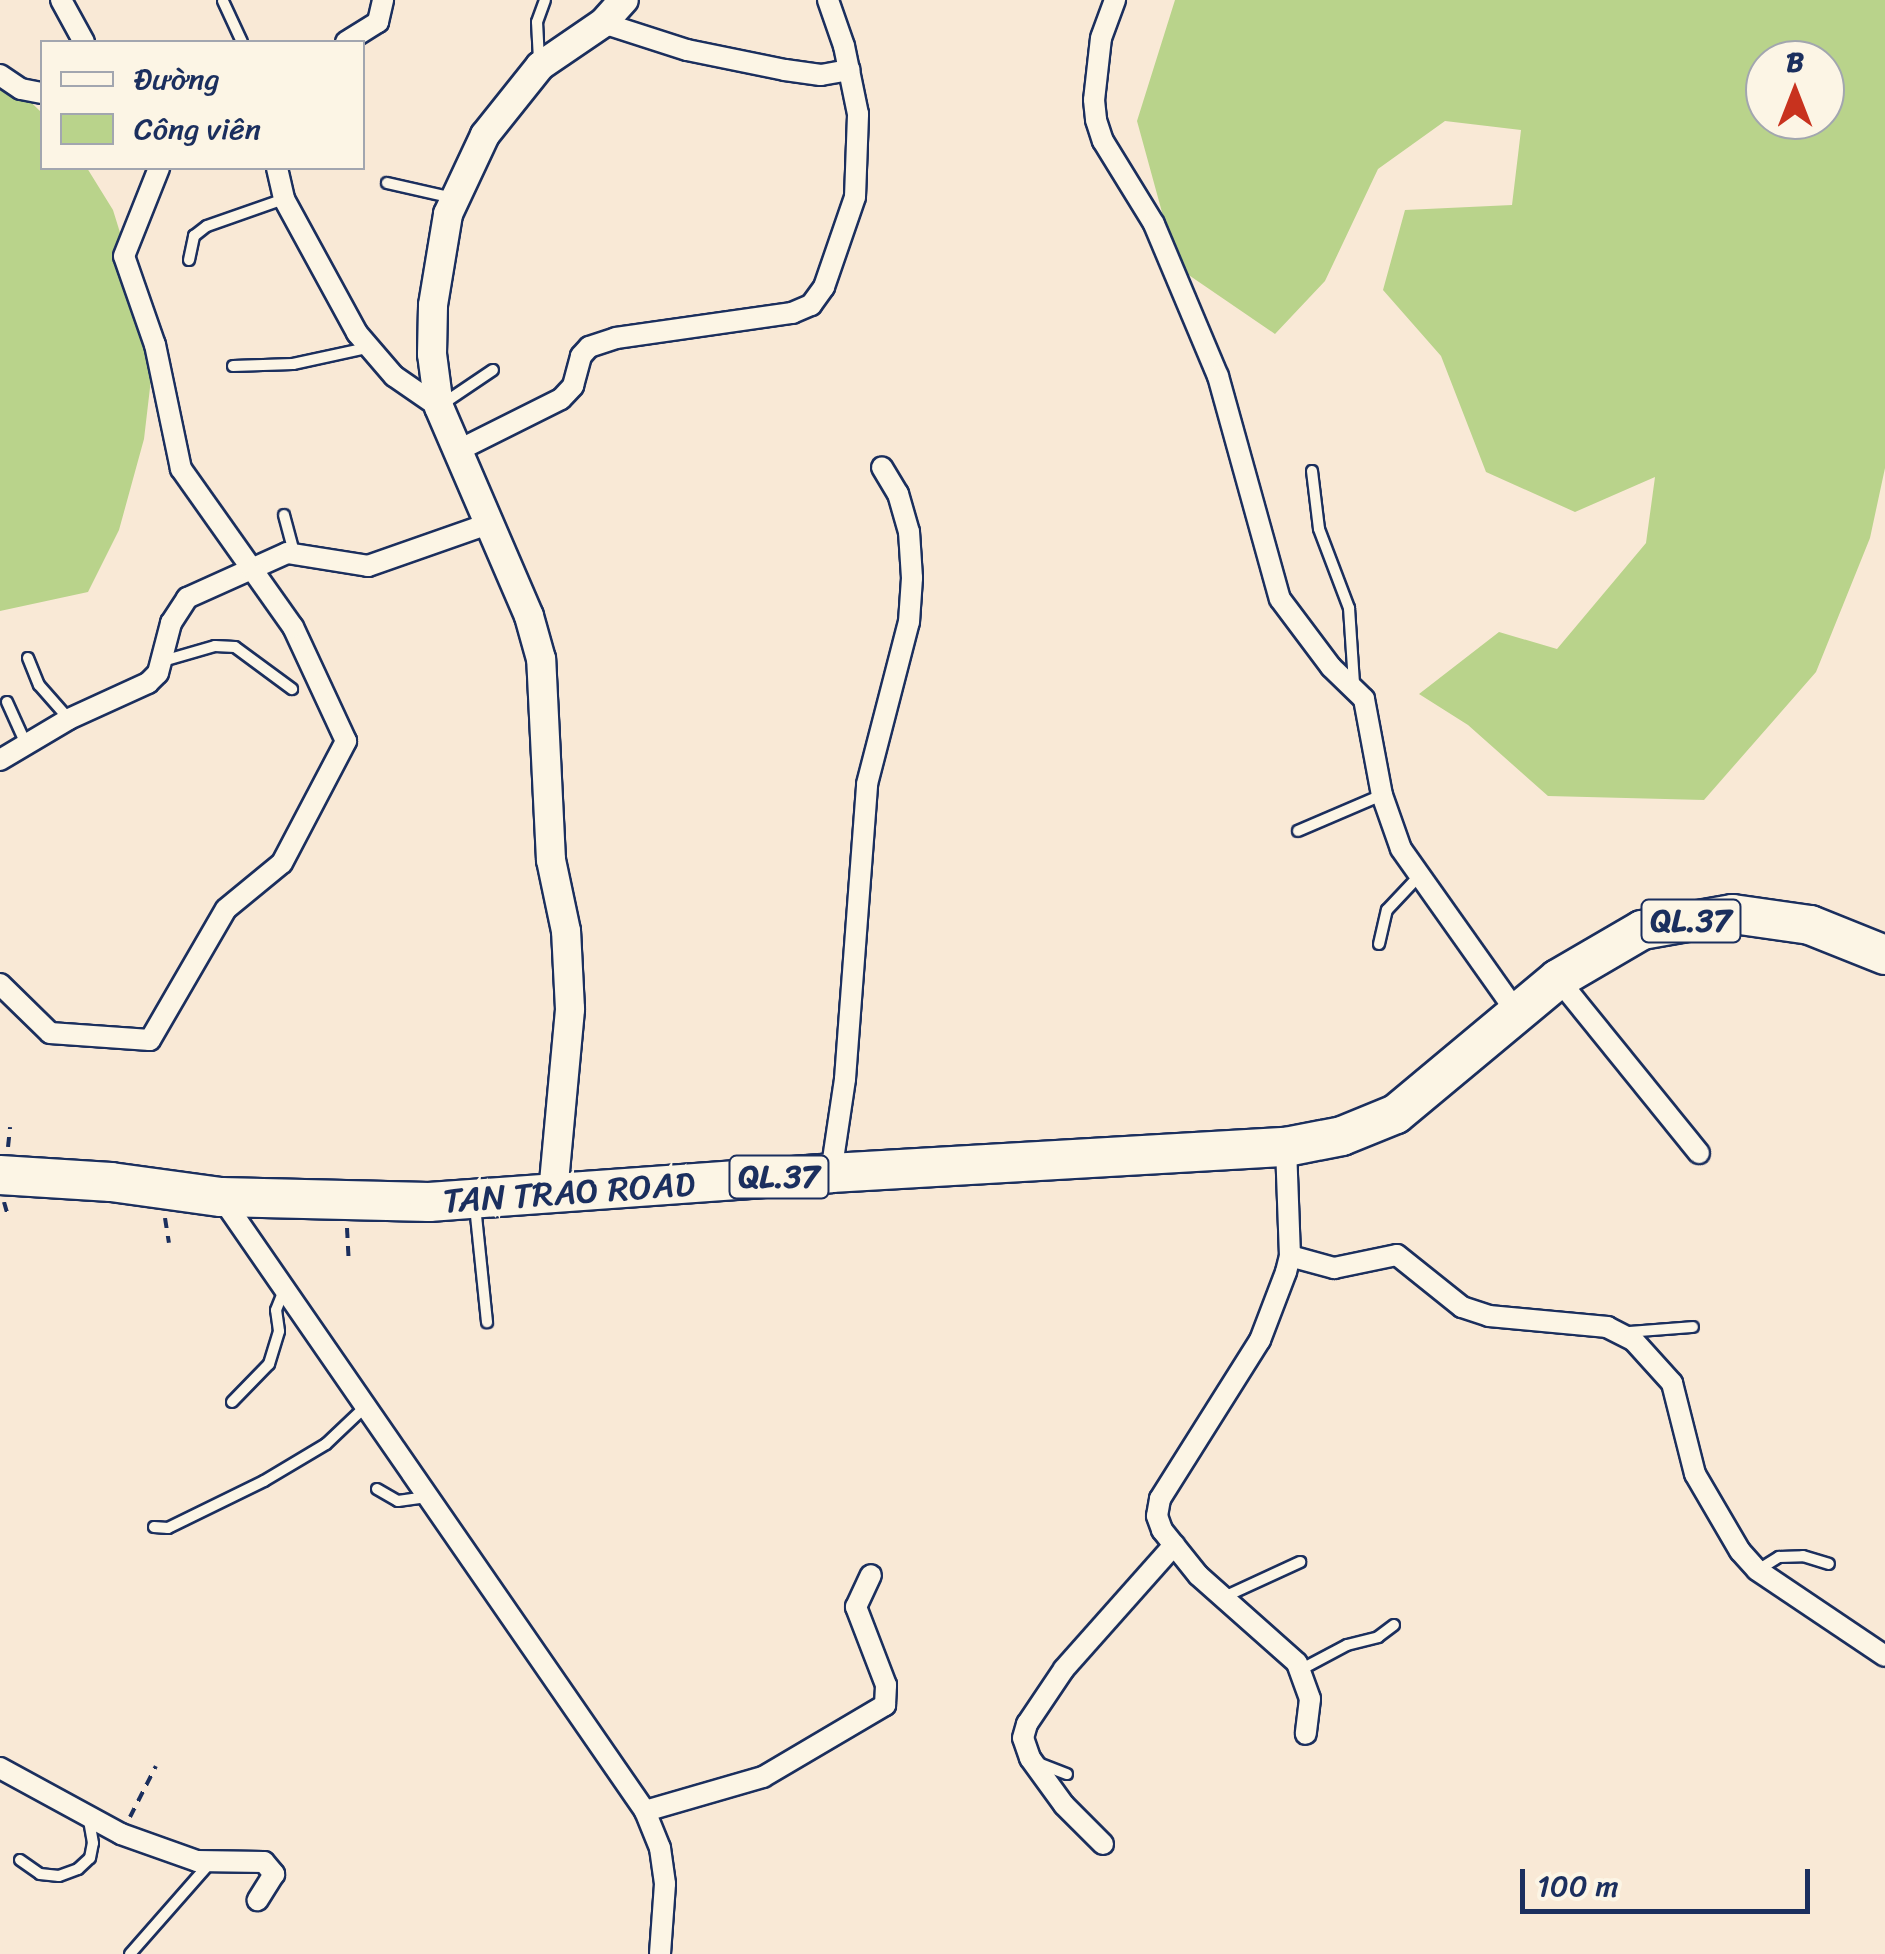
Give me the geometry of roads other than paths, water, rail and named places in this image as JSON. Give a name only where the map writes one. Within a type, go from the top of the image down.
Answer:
[{"type":"highway","name":"QL.37","points":[[1518,1014],[1558,979],[1642,930],[1733,914],[1810,926],[1885,955]]},
{"type":"highway","name":"TAN TRAO ROAD","points":[[0,1175],[111,1182],[221,1197],[346,1203],[474,1200],[831,1173],[1286,1147],[1342,1136],[1396,1114],[1518,1014]]},
{"type":"street","points":[[61,0],[83,40]]},
{"type":"street","points":[[349,40],[378,22],[383,0]]},
{"type":"street","points":[[553,1194],[570,1009],[566,931],[551,860],[541,659],[529,616],[439,407],[432,354],[433,305],[454,198],[484,135],[540,66],[603,23],[624,0]]},
{"type":"street","points":[[459,450],[561,400],[573,386],[581,356],[588,347],[616,338],[792,313],[811,304],[824,287],[852,215],[858,114],[850,70],[828,0]]},
{"type":"street","points":[[1115,0],[1101,38],[1094,100],[1096,120],[1104,141],[1154,224],[1218,376],[1280,599],[1331,668],[1354,688],[1367,707],[1382,796],[1401,849],[1518,1014]]},
{"type":"street","points":[[603,23],[687,50],[785,70],[821,75],[850,70]]},
{"type":"street","points":[[0,75],[21,89],[40,93]]},
{"type":"street","points":[[0,984],[50,1033],[150,1040],[226,908],[282,863],[346,741],[294,627],[181,469],[155,345],[124,256],[158,170]]},
{"type":"street","points":[[277,170],[284,198],[367,348],[394,376],[439,407]]},
{"type":"street","points":[[831,1173],[844,1078],[867,784],[910,607],[909,532],[898,494],[882,467]]},
{"type":"street","points":[[0,760],[68,719],[148,684],[164,661],[171,623],[187,598],[251,567],[294,553],[368,566],[490,523]]},
{"type":"street","points":[[1558,979],[1699,1154]]},
{"type":"street","points":[[1286,1147],[1290,1256],[1260,1340],[1160,1499],[1157,1516],[1174,1546],[1223,1597],[1289,1651],[1310,1699],[1306,1734]]},
{"type":"street","points":[[221,1197],[646,1811],[660,1848],[665,1884],[660,1954]]},
{"type":"street","points":[[1290,1256],[1334,1268],[1397,1255],[1462,1307],[1488,1316],[1607,1327],[1622,1333],[1662,1368],[1672,1383],[1695,1474],[1740,1550],[1757,1570],[1885,1656]]},
{"type":"street","points":[[1103,1844],[1064,1806],[1032,1761],[1023,1738],[1040,1703],[1064,1669],[1174,1546]]},
{"type":"street","points":[[646,1811],[763,1777],[884,1706],[886,1685],[856,1606],[871,1574]]},
{"type":"street","points":[[0,1768],[89,1820],[121,1834],[210,1863],[250,1859],[271,1867],[272,1879],[258,1900]]},
{"type":"lane","points":[[540,66],[536,32],[545,0]]},
{"type":"lane","points":[[223,1],[241,40]]},
{"type":"lane","points":[[387,183],[454,198]]},
{"type":"lane","points":[[188,260],[194,236],[207,226],[284,198]]},
{"type":"lane","points":[[233,366],[292,364],[367,348]]},
{"type":"lane","points":[[439,407],[493,370]]},
{"type":"lane","points":[[1312,471],[1319,529],[1349,608],[1354,688]]},
{"type":"lane","points":[[284,515],[294,553]]},
{"type":"lane","points":[[164,661],[215,646],[236,646],[292,689]]},
{"type":"lane","points":[[28,658],[39,685],[68,719]]},
{"type":"lane","points":[[7,702],[26,744]]},
{"type":"lane","points":[[1298,831],[1382,796]]},
{"type":"lane","points":[[1380,944],[1388,910],[1418,876]]},
{"type":"lane","points":[[474,1200],[487,1322]]},
{"type":"lane","points":[[232,1402],[269,1364],[278,1331],[276,1310],[284,1290]]},
{"type":"lane","points":[[1622,1333],[1693,1327]]},
{"type":"lane","points":[[154,1528],[168,1528],[296,1462],[326,1444],[364,1408]]},
{"type":"lane","points":[[377,1489],[398,1500],[426,1497]]},
{"type":"lane","points":[[1757,1570],[1779,1557],[1804,1556],[1828,1564]]},
{"type":"lane","points":[[1223,1597],[1300,1562]]},
{"type":"lane","points":[[1300,1670],[1347,1645],[1378,1637],[1394,1625]]},
{"type":"lane","points":[[1032,1761],[1067,1774]]},
{"type":"lane","points":[[20,1860],[40,1874],[59,1876],[78,1869],[90,1858],[93,1842],[89,1820]]},
{"type":"lane","points":[[130,1954],[210,1863]]}]
